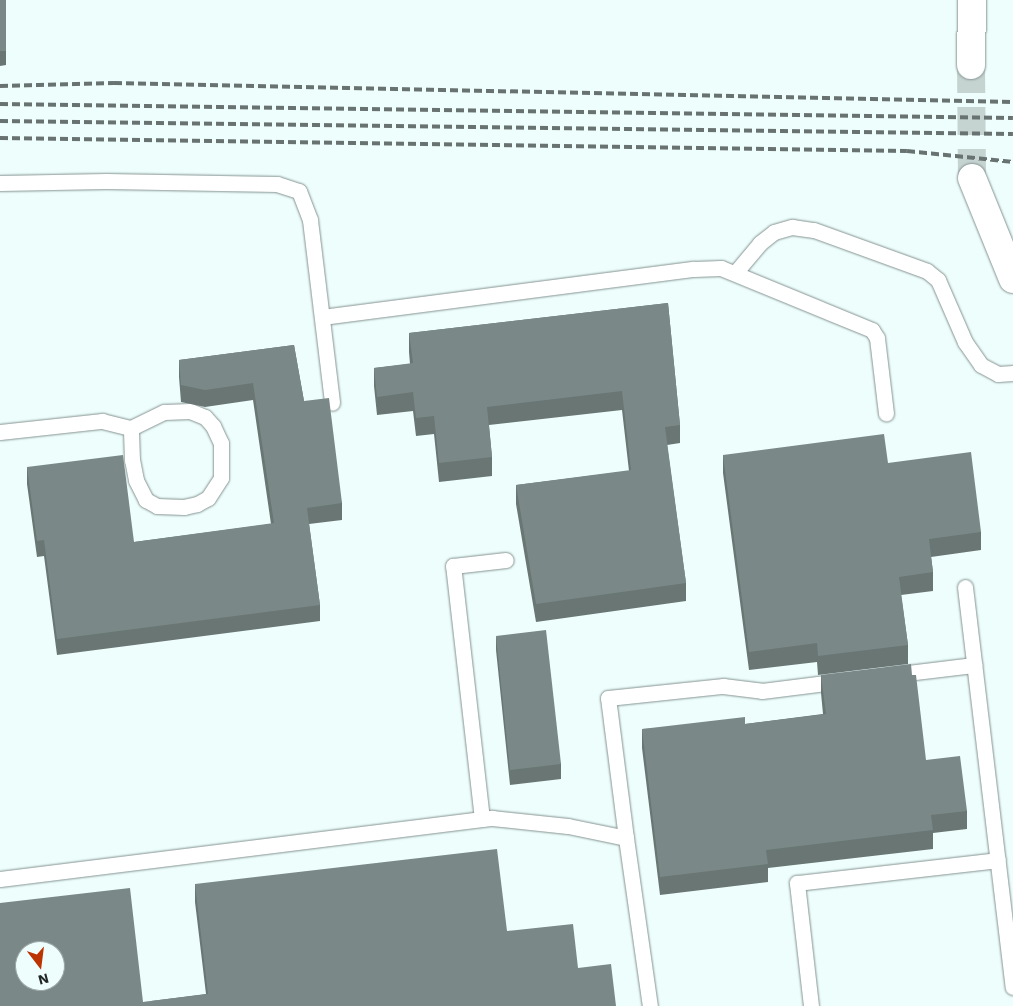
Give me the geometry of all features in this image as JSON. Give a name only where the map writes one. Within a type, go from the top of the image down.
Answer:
[{"type":"street","points":[[971,65],[972,0]]},
{"type":"street","points":[[972,178],[1013,279]]},
{"type":"lane","points":[[0,184],[106,181],[277,184],[299,191],[310,220],[332,403]]},
{"type":"lane","points":[[736,273],[760,243],[774,232],[792,227],[840,240],[928,271],[938,280],[966,342],[981,365],[998,374],[1013,373]]},
{"type":"lane","points":[[322,318],[701,268],[736,273],[872,330],[877,338],[886,413]]},
{"type":"lane","points":[[0,432],[102,421],[131,428],[164,412],[190,411],[205,417],[213,426],[221,443],[221,478],[208,498],[184,507],[157,506],[146,500],[136,480],[132,460],[131,428]]},
{"type":"lane","points":[[482,819],[453,566],[506,560]]},
{"type":"lane","points":[[965,587],[1013,987]]},
{"type":"lane","points":[[878,676],[974,665]]},
{"type":"lane","points":[[650,1006],[608,698],[723,686],[762,691],[858,679]]},
{"type":"lane","points":[[0,879],[482,819],[568,826],[626,838]]},
{"type":"lane","points":[[811,1006],[797,883],[998,860]]},
{"type":"building","points":[[0,0],[6,0],[6,51],[0,51]]},
{"type":"building","points":[[668,303],[680,425],[665,427],[686,583],[536,604],[516,485],[631,470],[622,391],[487,407],[492,457],[439,463],[434,416],[416,418],[413,392],[377,397],[374,368],[413,363],[409,333]]},
{"type":"building","points":[[294,345],[304,401],[329,398],[342,503],[307,508],[320,605],[57,639],[44,540],[37,541],[27,467],[123,455],[134,542],[274,523],[253,383],[205,390],[181,385],[179,360]]},
{"type":"building","points":[[884,434],[888,463],[971,452],[981,532],[929,539],[933,572],[899,577],[908,645],[818,656],[817,643],[749,652],[723,455]]},
{"type":"building","points":[[546,630],[561,764],[510,770],[496,636]]},
{"type":"building","points":[[911,664],[912,675],[916,675],[926,760],[960,756],[967,811],[931,815],[933,830],[766,850],[768,864],[660,877],[642,729],[745,717],[745,724],[826,714],[821,675]]},
{"type":"building","points":[[497,849],[507,931],[573,924],[578,968],[611,964],[616,1006],[0,1006],[0,903],[130,888],[143,1002],[208,994],[195,884]]},
{"type":"tunnel","points":[[971,65],[972,178]]},
{"type":"railway","points":[[0,86],[114,83],[1013,102]]},
{"type":"railway","points":[[0,104],[1013,118]]},
{"type":"railway","points":[[0,121],[1013,134]]},
{"type":"railway","points":[[0,138],[907,151],[1013,162]]}]
